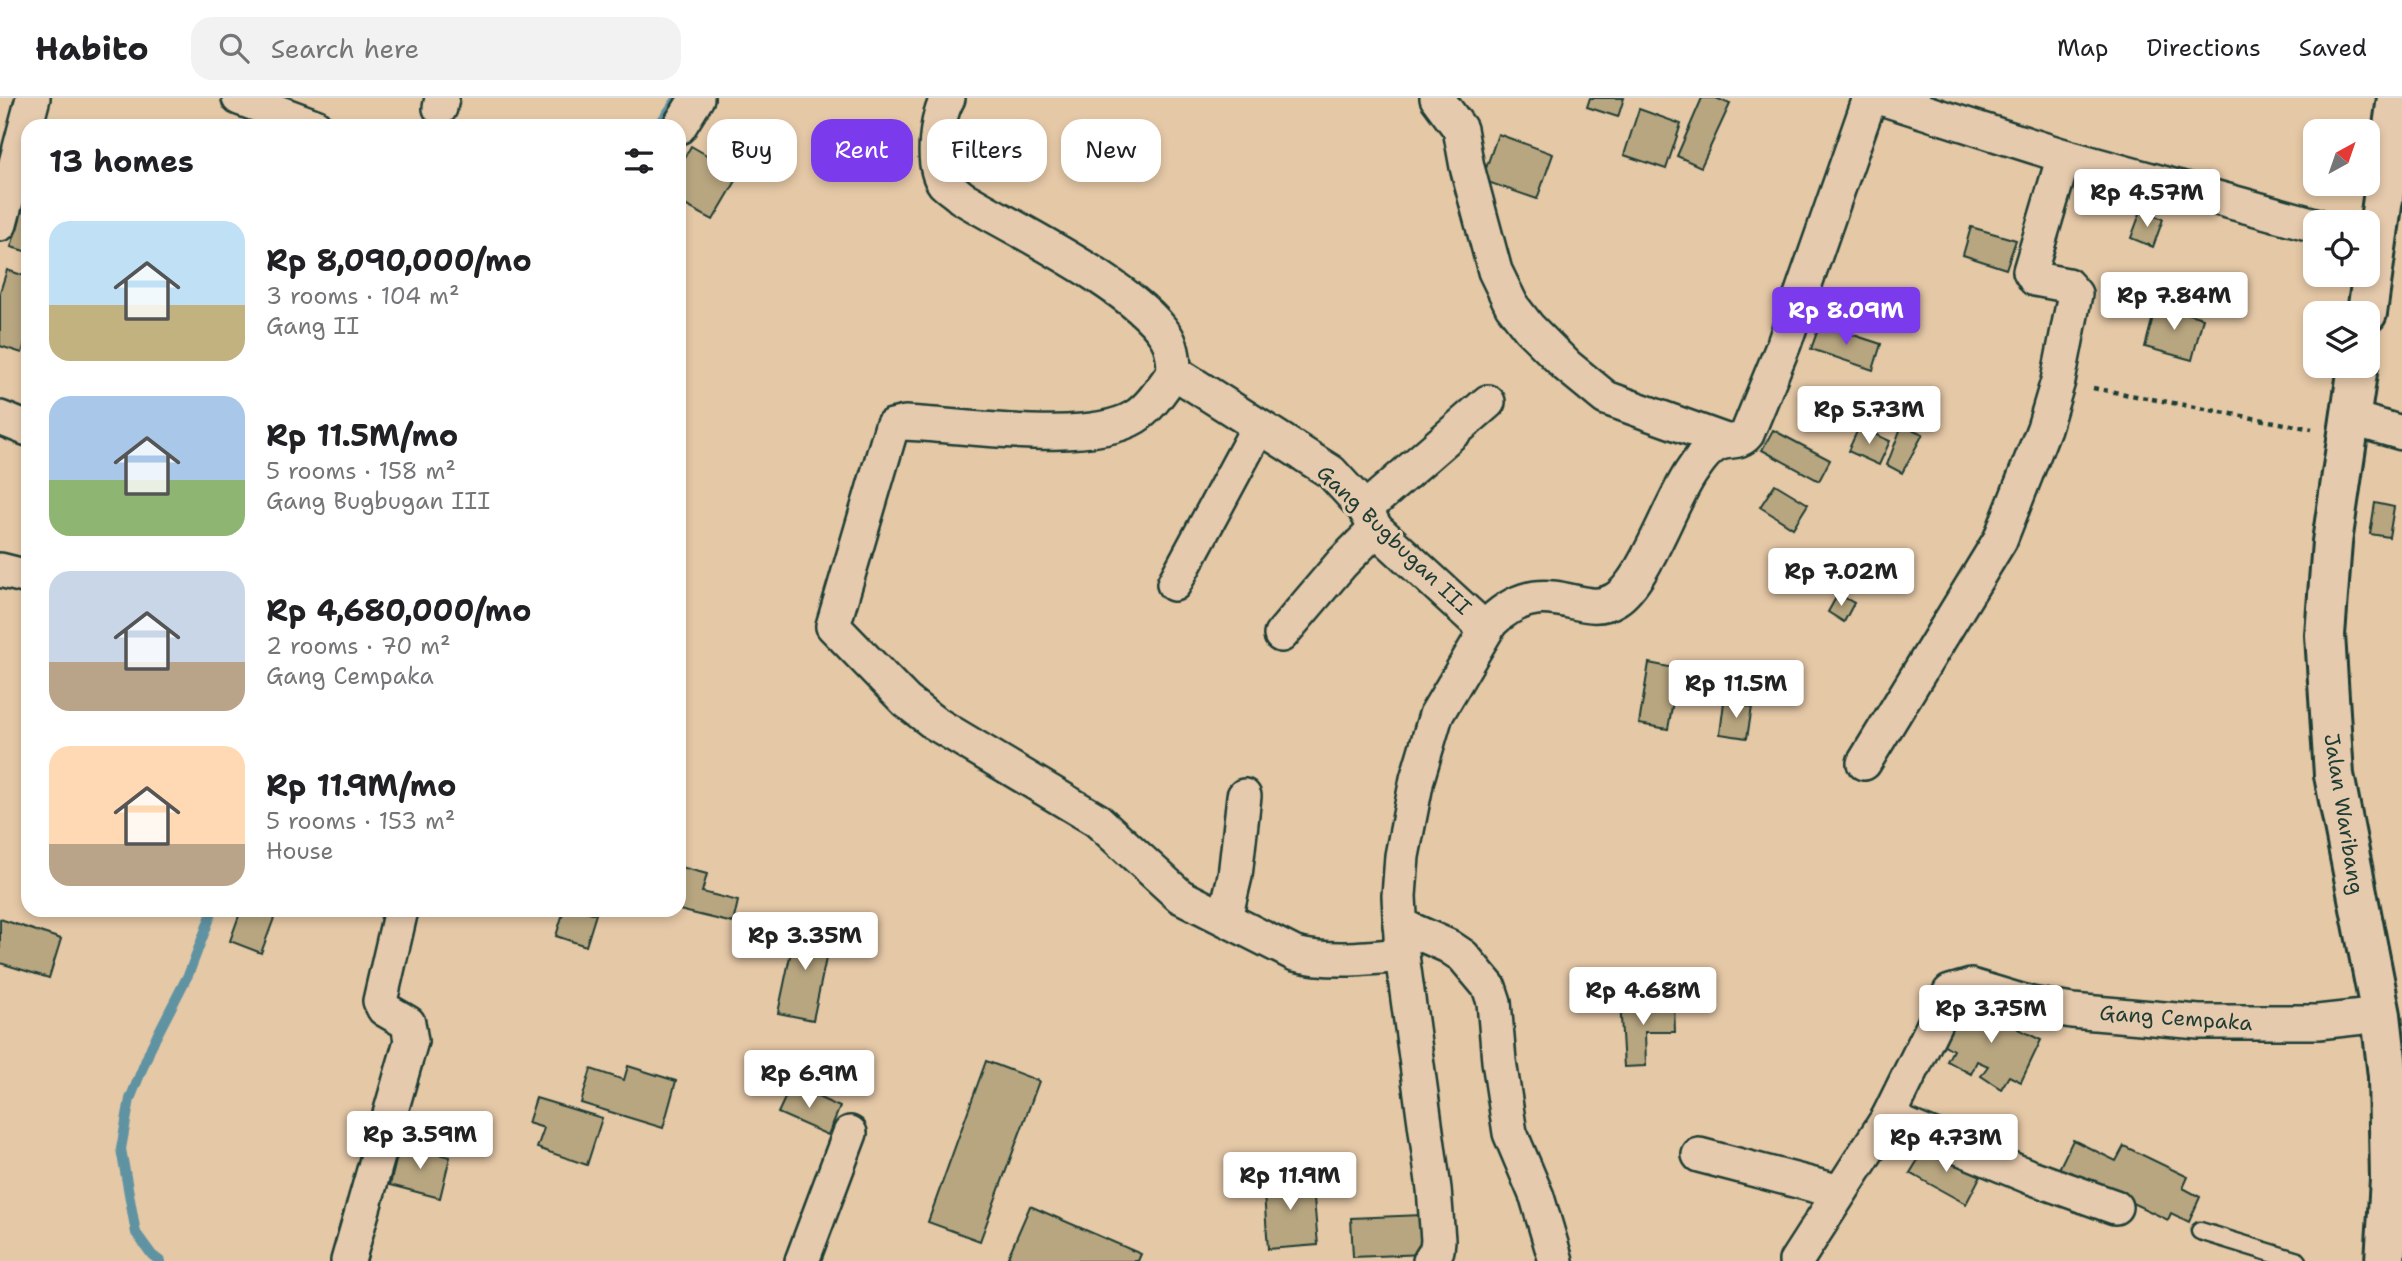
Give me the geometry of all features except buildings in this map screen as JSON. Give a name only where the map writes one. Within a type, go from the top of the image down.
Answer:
[{"type":"street","points":[[28,119],[33,98]]},
{"type":"street","points":[[239,98],[296,119]]},
{"type":"street","points":[[684,119],[697,98]]},
{"type":"street","points":[[948,98],[937,129],[938,168],[943,182],[961,197],[1093,274],[1132,302],[1167,337],[1174,372],[1143,411],[1110,426],[1055,432],[905,423],[892,426],[833,626],[905,701],[933,722],[1066,799],[1122,840],[1170,888],[1225,918],[1295,954],[1315,959],[1347,960],[1401,940],[1448,946],[1463,956],[1489,987],[1494,1002],[1499,1061],[1510,1133],[1536,1197],[1556,1261]]},
{"type":"street","points":[[1437,98],[1460,129],[1467,167],[1495,271],[1512,306],[1529,328],[1567,366],[1606,398],[1726,441]]},
{"type":"street","points":[[1430,1261],[1437,1250],[1438,1240],[1434,1189],[1401,940],[1402,856],[1414,789],[1428,739],[1448,691],[1486,630],[1504,610],[1524,599],[1542,596],[1604,604],[1621,596],[1639,571],[1691,472],[1709,449],[1726,441],[1740,440],[1753,424],[1870,98]]},
{"type":"street","points":[[1881,98],[2064,156],[2303,222]]},
{"type":"street","points":[[2379,210],[2397,98]]},
{"type":"street","points":[[0,224],[21,144]]},
{"type":"street","points":[[1864,763],[2000,540],[2044,428],[2058,381],[2075,294],[2067,285],[2035,279],[2029,275],[2064,156]]},
{"type":"street","name":"Gang Bugbugan III","points":[[1174,372],[1258,428],[1331,472],[1371,519],[1486,630]]},
{"type":"street","name":"Jalan Waribang","points":[[2356,378],[2332,542],[2325,635],[2326,683],[2334,775],[2389,1029],[2390,1179],[2385,1261]]},
{"type":"street","points":[[1282,635],[1342,563],[1371,519],[1488,402]]},
{"type":"street","points":[[0,418],[21,426]]},
{"type":"street","points":[[2348,426],[2402,433]]},
{"type":"street","points":[[1174,584],[1258,428]]},
{"type":"street","points":[[0,569],[21,575]]},
{"type":"street","points":[[1225,918],[1236,876],[1244,796]]},
{"type":"street","points":[[348,1261],[411,1041],[408,1023],[384,1009],[380,1001],[399,917]]},
{"type":"street","name":"Gang Cempaka","points":[[1796,1261],[1888,1118],[1950,992],[1960,987],[1971,986],[2031,1004],[2072,1011],[2199,1022],[2318,1022],[2389,1029]]},
{"type":"street","points":[[1888,1118],[2115,1207]]},
{"type":"street","points":[[802,1261],[850,1133]]},
{"type":"street","points":[[1699,1155],[1840,1192]]},
{"type":"lane","points":[[2200,1231],[2298,1261]]},
{"type":"path","points":[[2058,381],[2348,426]]},
{"type":"waterway","points":[[663,119],[678,98]]},
{"type":"waterway","points":[[160,1261],[152,1255],[136,1233],[121,1149],[130,1099],[152,1045],[189,973],[210,917]]}]
